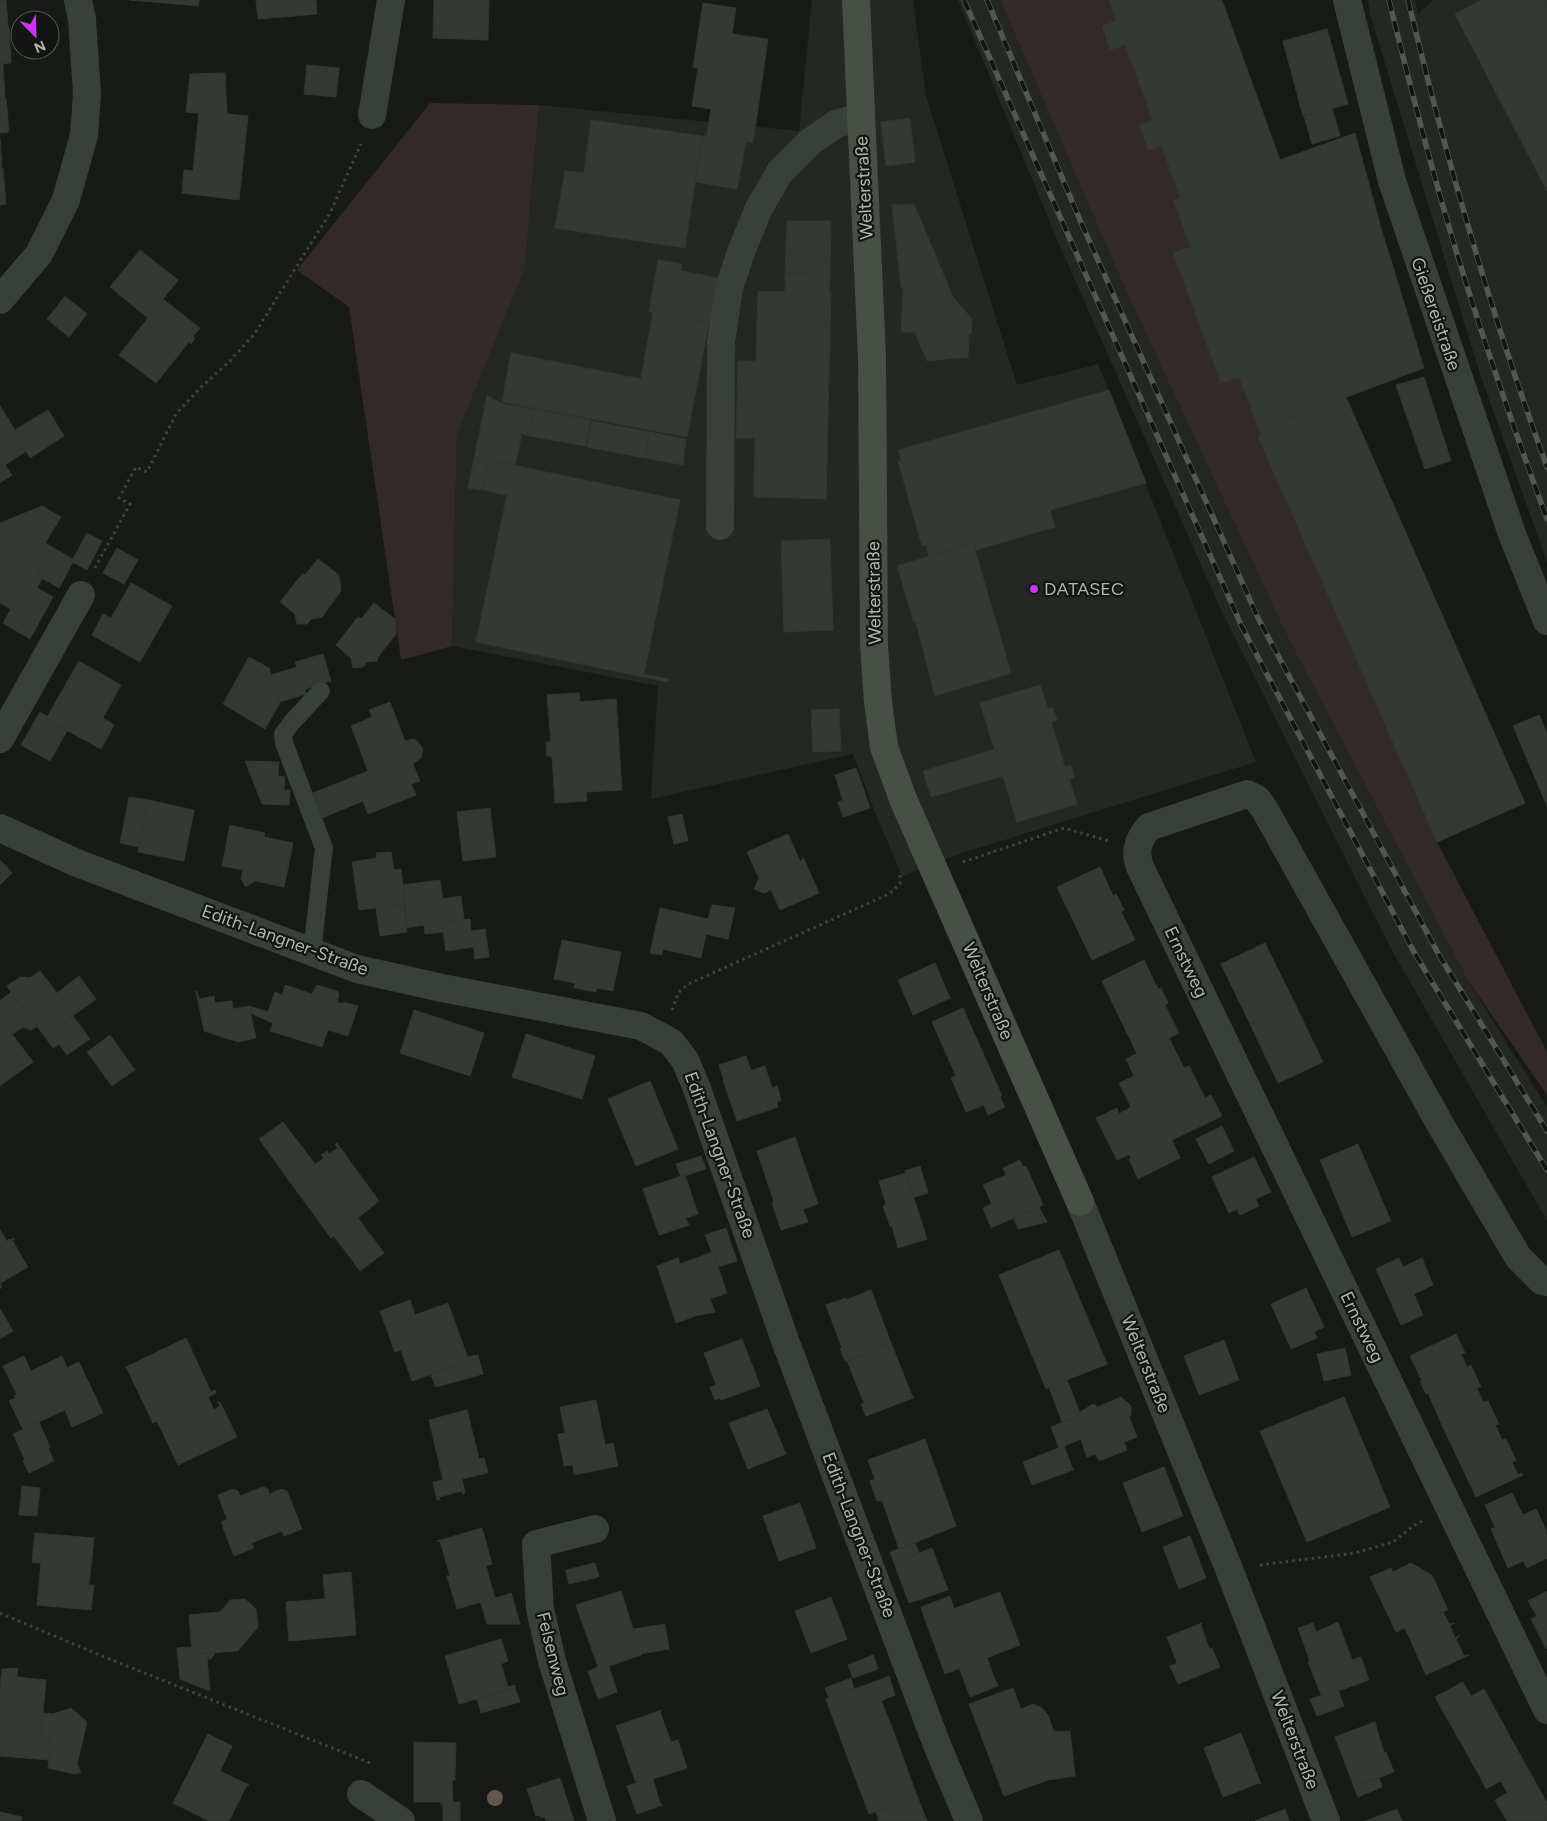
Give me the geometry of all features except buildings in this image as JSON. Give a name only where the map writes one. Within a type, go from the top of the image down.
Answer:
[{"type":"street","points":[[0,300],[39,254],[66,200],[84,135],[88,94],[82,19],[78,0]]},
{"type":"street","points":[[372,115],[391,0]]},
{"type":"street","name":"Welterstraße","points":[[856,0],[872,358],[874,645],[878,702],[884,747],[894,776],[1080,1202],[1229,1568],[1326,1821]]},
{"type":"street","name":"Gießereistraße","points":[[1347,0],[1392,180],[1512,534],[1547,621]]},
{"type":"street","name":"Welterstraße","points":[[720,526],[721,342],[729,288],[741,252],[759,208],[780,172],[810,142],[836,124],[861,117]]},
{"type":"street","points":[[0,739],[80,594]]},
{"type":"street","points":[[1137,849],[1141,837],[1149,827],[1161,822],[1247,794],[1257,799],[1440,1124],[1518,1257],[1542,1281],[1547,1282]]},
{"type":"street","name":"Edith-Langner-Straße","points":[[0,828],[77,863],[357,969],[442,988],[641,1026],[671,1042],[685,1060],[696,1086],[738,1200],[790,1352],[937,1745],[969,1821]]},
{"type":"street","name":"Ernstweg","points":[[1137,849],[1140,867],[1547,1710]]},
{"type":"street","name":"Felsenweg","points":[[595,1529],[536,1544],[540,1609],[552,1661],[602,1821]]},
{"type":"street","points":[[361,1794],[401,1821]]},
{"type":"lane","points":[[312,952],[324,848],[284,744],[283,734],[292,721],[321,691]]},
{"type":"path","points":[[93,571],[130,504],[119,498],[136,467],[147,472],[176,414],[199,389],[230,361],[255,333],[330,213],[354,163],[372,115]]},
{"type":"path","points":[[936,871],[1064,828],[1137,849]]},
{"type":"path","points":[[670,1018],[678,993],[688,984],[890,894],[900,884],[900,872]]},
{"type":"path","points":[[1256,1566],[1355,1553],[1393,1542],[1413,1526],[1449,1507]]},
{"type":"path","points":[[0,1613],[102,1656],[370,1763]]},
{"type":"shaded area","points":[[812,0],[913,0],[926,96],[1017,385],[1098,364],[1256,762],[959,854],[901,877],[853,754],[651,799],[658,686],[452,646],[457,435],[525,268],[539,105],[799,131]]},
{"type":"shaded area","points":[[958,0],[1000,0],[1126,291],[1287,636],[1467,979],[1547,1107],[1547,1221],[1390,947],[1221,610],[1058,242]]},
{"type":"shaded area","points":[[1000,0],[1109,0],[1116,21],[1102,26],[1110,50],[1125,45],[1126,47],[1152,119],[1152,121],[1139,125],[1147,149],[1162,147],[1180,198],[1174,200],[1191,247],[1173,253],[1221,383],[1239,377],[1261,435],[1258,437],[1437,842],[1547,1052],[1547,1095],[1467,979],[1287,636],[1126,291]]},
{"type":"shaded area","points":[[1368,0],[1415,0],[1418,14],[1433,0],[1547,0],[1547,562],[1480,374],[1370,14]]},
{"type":"shaded area","points":[[430,103],[539,105],[525,268],[457,435],[452,646],[401,660],[349,307],[297,270]]},
{"type":"railway","points":[[964,0],[1242,627],[1415,954],[1547,1170]]},
{"type":"railway","points":[[987,0],[1080,220],[1259,620],[1439,955],[1547,1131]]},
{"type":"railway","points":[[1389,0],[1439,193],[1458,257],[1523,454],[1547,519]]},
{"type":"railway","points":[[1408,0],[1454,177],[1488,294],[1547,467]]},
{"type":"place","name":"DATASEC","points":[[1034,589]]}]
